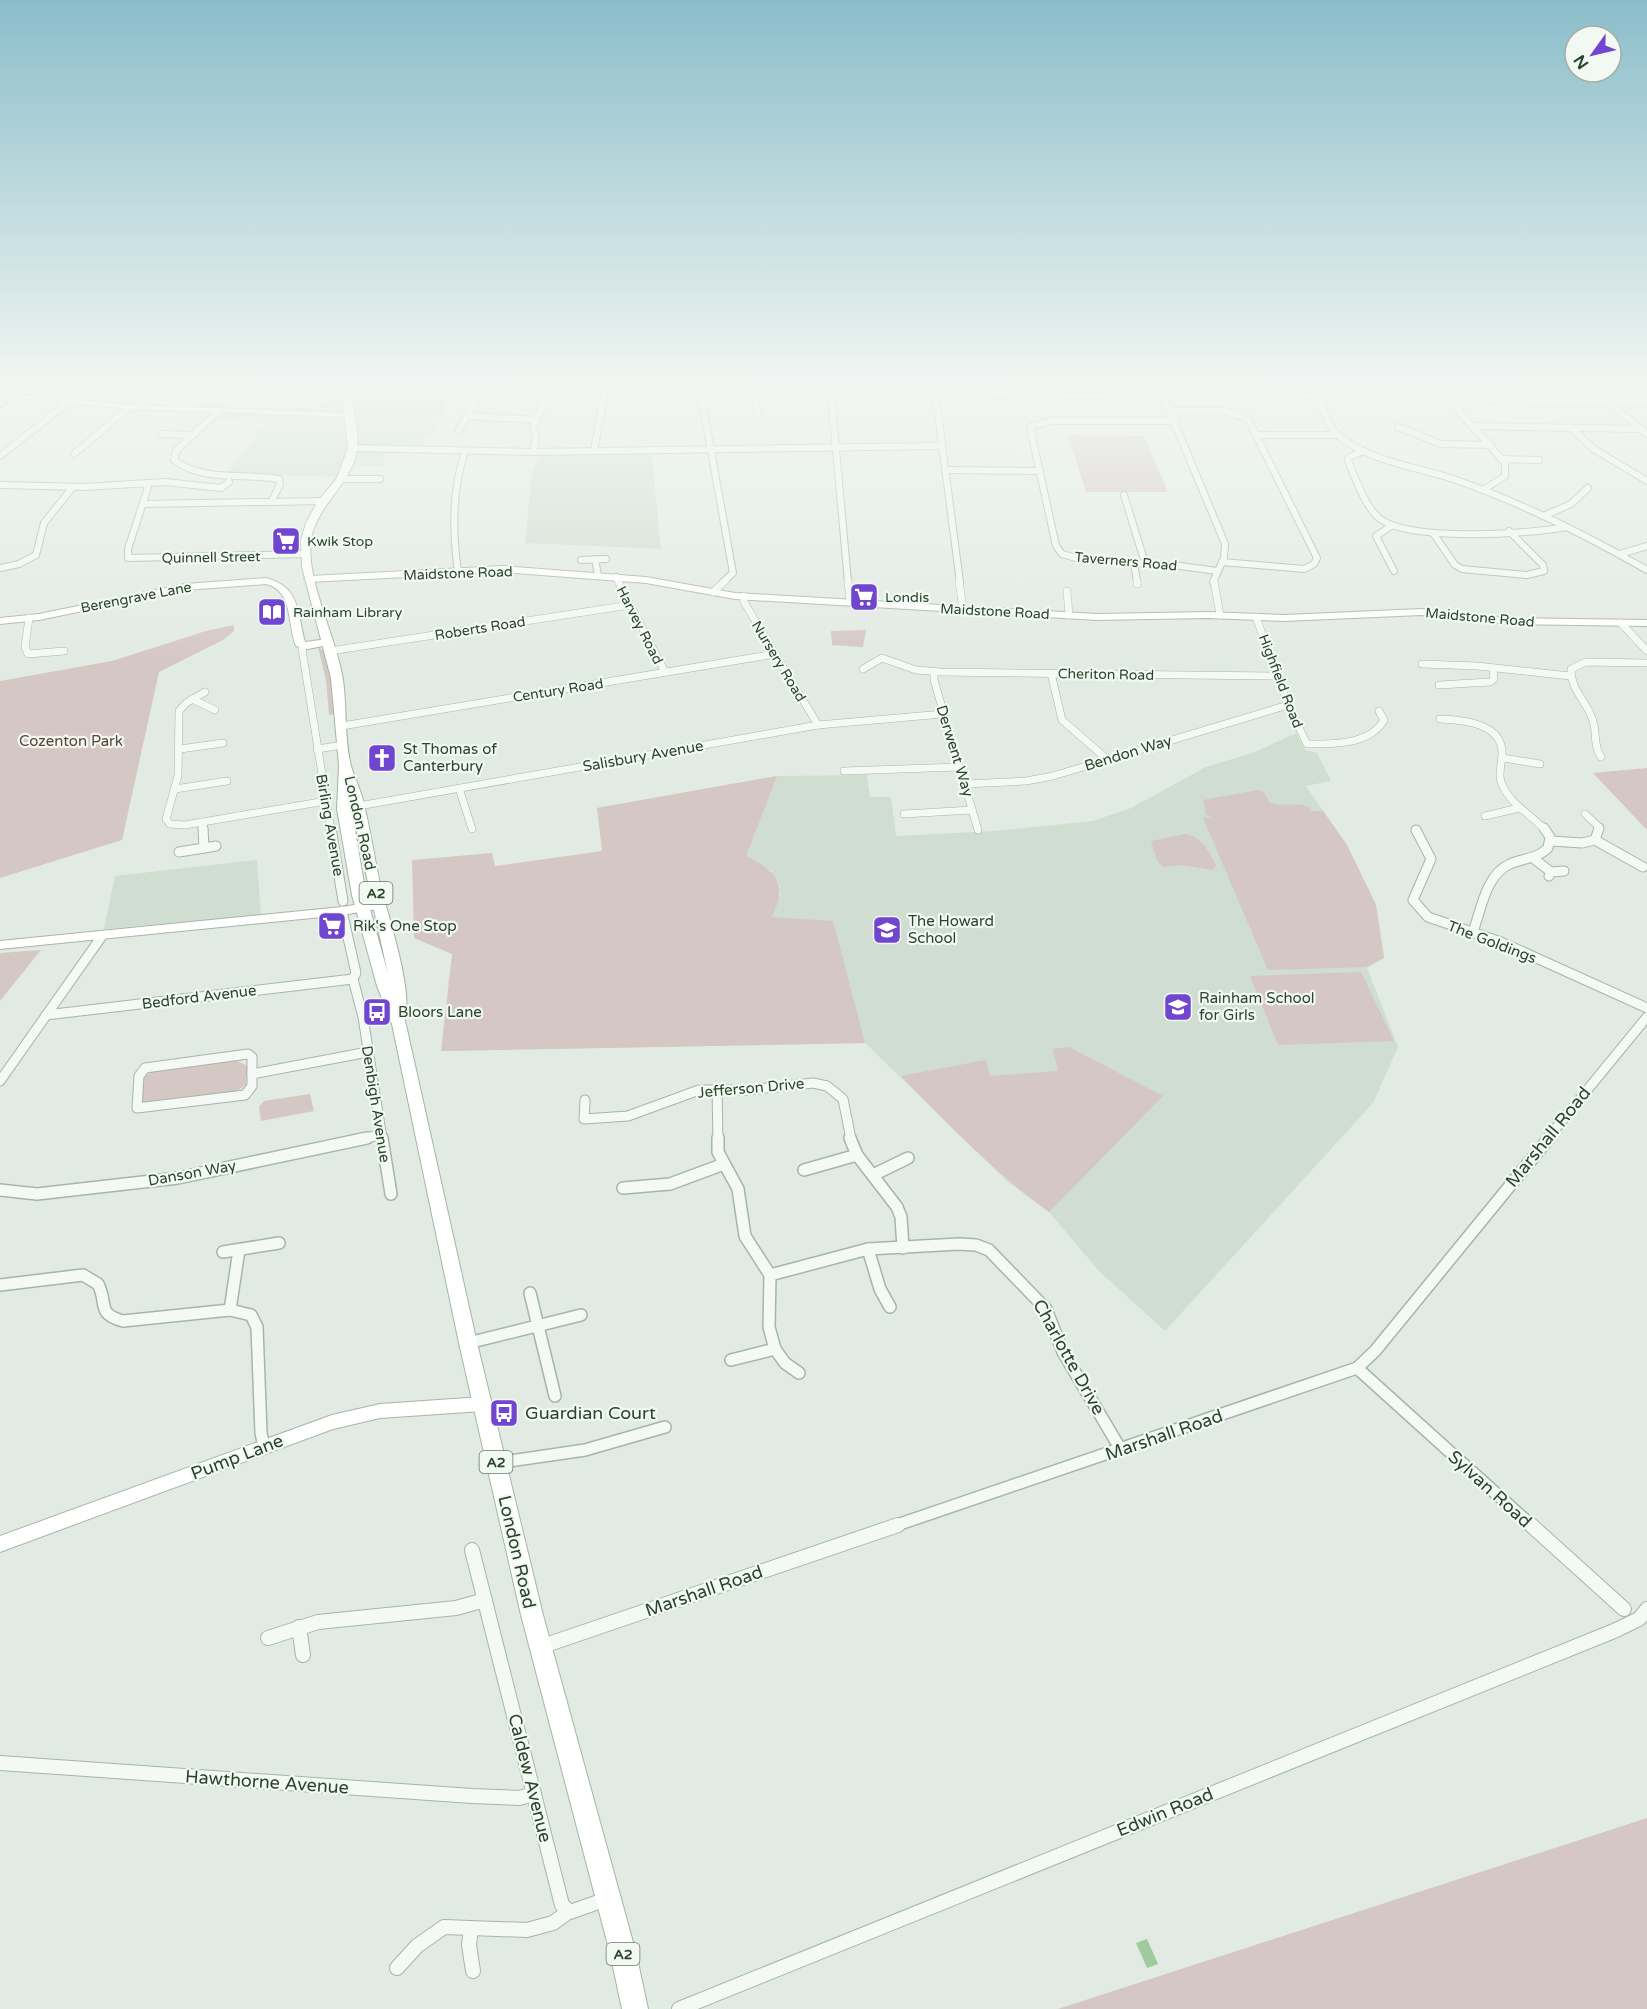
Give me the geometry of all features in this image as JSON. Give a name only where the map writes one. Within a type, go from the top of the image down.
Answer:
[{"type":"main road","name":"A2","points":[[309,579],[306,554],[308,532],[323,501],[342,479]]},
{"type":"main road","name":"London Road","points":[[309,579],[337,678],[345,765],[363,908],[384,986],[399,1022],[496,1463],[540,1647],[608,1899],[635,2009]]},
{"type":"main road","name":"London Road","points":[[350,808],[399,982],[399,1022]]},
{"type":"street","points":[[265,478],[279,479],[280,484],[272,501]]},
{"type":"street","points":[[342,479],[367,478]]},
{"type":"street","points":[[377,486],[382,478]]},
{"type":"street","points":[[457,478],[458,571]]},
{"type":"street","points":[[713,592],[733,573],[715,478]]},
{"type":"street","points":[[837,478],[850,601]]},
{"type":"street","points":[[946,478],[963,609]]},
{"type":"street","name":"Taverners Road","points":[[1040,478],[1059,552],[1083,560],[1134,562],[1216,572]]},
{"type":"street","points":[[1199,478],[1226,548],[1216,572],[1213,587],[1220,615]]},
{"type":"street","points":[[1222,562],[1298,569],[1311,566],[1317,560],[1278,478]]},
{"type":"street","points":[[1357,478],[1379,518],[1391,526],[1433,533],[1546,531],[1566,527]]},
{"type":"street","points":[[1445,478],[1483,490],[1543,516],[1647,570]]},
{"type":"street","points":[[1483,490],[1498,483],[1503,478]]},
{"type":"street","points":[[0,485],[74,487],[146,485],[165,482],[221,488],[229,482]]},
{"type":"street","points":[[146,485],[148,487],[143,504],[323,501]]},
{"type":"street","points":[[0,568],[19,564],[36,555],[44,523],[74,487]]},
{"type":"street","points":[[1543,516],[1571,504],[1588,488]]},
{"type":"street","points":[[1124,495],[1145,563]]},
{"type":"street","name":"Quinnell Street","points":[[143,504],[128,558],[306,554]]},
{"type":"street","points":[[1391,526],[1376,536],[1394,571]]},
{"type":"street","points":[[1433,533],[1455,565],[1467,571],[1527,575],[1544,571],[1543,565],[1509,531]]},
{"type":"street","points":[[1620,554],[1647,546]]},
{"type":"street","points":[[580,560],[606,558]]},
{"type":"street","points":[[596,559],[598,575]]},
{"type":"street","points":[[1134,562],[1137,584]]},
{"type":"street","name":"Maidstone Road","points":[[309,579],[503,569],[660,581],[744,596],[1069,615],[1112,617],[1220,615],[1301,618],[1421,612],[1515,621],[1647,623]]},
{"type":"street","name":"Harvey Road","points":[[616,577],[665,672]]},
{"type":"street","name":"Berengrave Lane","points":[[0,621],[28,618],[185,587],[273,582]]},
{"type":"street","name":"Birling Avenue","points":[[273,582],[292,601],[299,641],[304,646],[302,649],[343,906]]},
{"type":"street","points":[[1067,591],[1069,615]]},
{"type":"street","name":"Nursery Road","points":[[744,596],[744,602],[818,725]]},
{"type":"street","name":"Roberts Road","points":[[329,647],[630,605]]},
{"type":"street","name":"Highfield Road","points":[[1256,617],[1288,705],[1307,744],[1337,744],[1368,735],[1382,726],[1384,720],[1379,711]]},
{"type":"street","points":[[28,618],[25,647],[28,654],[64,650]]},
{"type":"street","points":[[1621,623],[1647,651]]},
{"type":"street","points":[[304,646],[329,647]]},
{"type":"street","name":"Century Road","points":[[342,726],[775,654]]},
{"type":"street","name":"Cheriton Road","points":[[863,669],[882,658],[913,669],[934,672],[1278,676]]},
{"type":"street","points":[[1422,664],[1458,663],[1493,669],[1570,676]]},
{"type":"street","points":[[1601,757],[1593,744],[1596,728],[1592,716],[1570,676],[1573,667],[1580,663],[1647,663]]},
{"type":"street","points":[[1439,685],[1490,682],[1494,679],[1493,669]]},
{"type":"street","name":"Derwent Way","points":[[934,672],[943,714],[978,830]]},
{"type":"street","points":[[1051,673],[1062,720],[1108,760]]},
{"type":"street","points":[[205,692],[183,706],[178,714],[180,749],[175,789],[167,822],[179,826],[326,801]]},
{"type":"street","points":[[192,699],[215,710]]},
{"type":"street","name":"Bendon Way","points":[[965,784],[1037,780],[1288,705]]},
{"type":"street","name":"Salisbury Avenue","points":[[350,808],[818,725],[943,714]]},
{"type":"street","points":[[1445,717],[1471,722],[1492,732],[1500,742],[1503,758],[1500,779],[1519,808],[1545,828],[1551,841]]},
{"type":"street","points":[[180,749],[223,743]]},
{"type":"street","points":[[317,749],[343,745]]},
{"type":"street","points":[[1503,758],[1541,761],[1551,766]]},
{"type":"street","points":[[844,771],[959,767]]},
{"type":"street","points":[[175,789],[227,781]]},
{"type":"street","points":[[459,788],[472,829]]},
{"type":"street","points":[[1491,823],[1482,814],[1519,808]]},
{"type":"street","points":[[904,813],[972,810]]},
{"type":"street","points":[[1585,814],[1599,827],[1595,840]]},
{"type":"street","points":[[203,822],[204,848]]},
{"type":"street","name":"The Goldings","points":[[1416,830],[1431,859],[1414,894],[1415,904],[1428,917],[1473,932],[1647,1008]]},
{"type":"street","points":[[1551,841],[1582,843],[1595,840],[1643,867]]},
{"type":"street","points":[[1473,932],[1498,872],[1514,862],[1542,854],[1551,841]]},
{"type":"street","points":[[179,852],[216,846]]},
{"type":"street","points":[[1533,858],[1550,874],[1564,871]]},
{"type":"street","points":[[0,945],[102,936],[343,906],[363,908],[379,905]]},
{"type":"street","name":"Denbigh Avenue","points":[[343,906],[356,973],[352,979],[357,989],[391,1194]]},
{"type":"street","points":[[0,1081],[102,936]]},
{"type":"street","name":"Bedford Avenue","points":[[46,1015],[352,979]]},
{"type":"street","name":"Marshall Road","points":[[540,1647],[1357,1368],[1375,1351],[1647,1017]]},
{"type":"street","points":[[252,1074],[368,1052]]},
{"type":"street","points":[[248,1054],[252,1057],[252,1074],[250,1090],[242,1096],[140,1110],[137,1108],[140,1076],[145,1068],[248,1054]]},
{"type":"street","name":"Jefferson Drive","points":[[585,1100],[584,1119],[638,1113],[691,1092],[799,1083],[827,1086],[843,1099],[849,1135],[857,1155],[897,1207],[901,1217],[903,1248]]},
{"type":"street","points":[[717,1091],[716,1137],[723,1164],[738,1190],[741,1223],[745,1236],[770,1275],[769,1327],[776,1349],[785,1363],[799,1373]]},
{"type":"street","name":"Danson Way","points":[[0,1190],[37,1194],[178,1178],[381,1135]]},
{"type":"street","points":[[804,1170],[857,1155]]},
{"type":"street","points":[[873,1175],[908,1158]]},
{"type":"street","points":[[623,1188],[670,1184],[723,1164]]},
{"type":"street","points":[[223,1252],[279,1243]]},
{"type":"street","name":"Charlotte Drive","points":[[770,1275],[868,1249],[967,1244],[982,1247],[1002,1261],[1046,1309],[1063,1352],[1121,1450]]},
{"type":"street","points":[[868,1249],[880,1289],[890,1307]]},
{"type":"street","points":[[230,1310],[239,1250]]},
{"type":"street","points":[[0,1285],[83,1275],[93,1277],[101,1288],[104,1311],[112,1318],[123,1321],[230,1310],[251,1315],[257,1327],[261,1433],[264,1446]]},
{"type":"street","points":[[531,1293],[555,1396]]},
{"type":"street","points":[[468,1343],[537,1324],[581,1315]]},
{"type":"street","points":[[731,1360],[776,1349]]},
{"type":"street","name":"Sylvan Road","points":[[1357,1368],[1624,1609]]},
{"type":"street","name":"Pump Lane","points":[[0,1544],[332,1422],[380,1411],[482,1404]]},
{"type":"street","points":[[496,1463],[585,1450],[665,1428]]},
{"type":"street","name":"Caldew Avenue","points":[[472,1550],[561,1903],[568,1912]]},
{"type":"street","points":[[268,1638],[329,1620],[456,1608],[485,1600]]},
{"type":"street","name":"Edwin Road","points":[[679,2009],[1614,1631],[1639,1619],[1647,1609]]},
{"type":"street","points":[[299,1628],[303,1655]]},
{"type":"street","name":"Hawthorne Avenue","points":[[0,1763],[472,1796],[519,1798],[534,1794]]},
{"type":"street","points":[[397,1968],[417,1946],[444,1927],[531,1930],[553,1923],[568,1912],[608,1899]]},
{"type":"street","points":[[471,1929],[469,1942],[473,1971]]},
{"type":"shaded area","points":[[531,478],[654,478],[661,549],[525,543]]},
{"type":"shaded area","name":"Rainham School for Girls","points":[[1296,733],[1305,750],[1317,753],[1331,781],[1306,786],[1347,845],[1376,905],[1384,958],[1367,968],[1398,1047],[1373,1103],[1165,1331],[1099,1271],[1049,1212],[1008,1182],[865,1043],[441,1051],[781,896],[779,884],[770,870],[597,808],[777,776],[867,775],[870,797],[891,797],[896,836],[994,831],[1093,821],[1131,808],[1206,767],[1255,752]]},
{"type":"shaded area","points":[[257,860],[261,915],[104,929],[115,876]]},
{"type":"shaded area","points":[[1147,1939],[1158,1964],[1147,1968],[1136,1943]]},
{"type":"green space","points":[[1082,478],[1162,478],[1168,492],[1086,492]]},
{"type":"green space","name":"Cozenton Park","points":[[234,625],[234,631],[223,640],[159,672],[122,840],[0,878],[0,681],[112,661],[206,631]]},
{"type":"green space","points":[[866,630],[863,647],[832,645],[831,631]]},
{"type":"green space","points":[[318,647],[324,652],[331,668],[334,714],[329,715],[326,680]]},
{"type":"green space","points":[[1647,768],[1647,830],[1593,773]]},
{"type":"green space","points":[[777,776],[746,856],[766,867],[777,880],[779,897],[771,917],[833,921],[865,1043],[441,1051],[452,954],[414,938],[412,860],[492,853],[495,866],[602,851],[597,808]]},
{"type":"green space","points":[[1258,790],[1264,792],[1269,802],[1275,804],[1301,805],[1311,808],[1310,811],[1323,811],[1347,845],[1376,905],[1384,958],[1366,967],[1268,970],[1203,818],[1211,817],[1206,814],[1203,800]]},
{"type":"green space","points":[[1185,834],[1196,838],[1204,845],[1216,865],[1213,870],[1181,865],[1164,867],[1157,861],[1151,841]]},
{"type":"green space","points":[[41,950],[0,1001],[0,953]]},
{"type":"green space","points":[[1361,972],[1394,1041],[1278,1045],[1250,976]]},
{"type":"green space","points":[[1069,1047],[1163,1096],[1049,1212],[990,1164],[901,1076],[986,1060],[990,1076],[1058,1071],[1053,1049]]},
{"type":"green space","points":[[233,1059],[248,1066],[246,1085],[229,1096],[153,1105],[141,1102],[144,1077],[155,1069]]},
{"type":"green space","points":[[310,1094],[314,1111],[261,1121],[259,1107],[264,1101]]},
{"type":"green space","points":[[1647,1818],[1647,2009],[1058,2009]]},
{"type":"place","name":"Kwik Stop","points":[[286,541]]},
{"type":"place","name":"Londis","points":[[864,597]]},
{"type":"place","name":"Rainham Library","points":[[272,612]]},
{"type":"place","name":"St Thomas of Canterbury","points":[[382,758]]},
{"type":"place","name":"Rik's One Stop","points":[[332,926]]},
{"type":"place","name":"The Howard School","points":[[887,930]]},
{"type":"place","name":"Rainham School for Girls","points":[[1178,1007]]},
{"type":"place","name":"Bloors Lane","points":[[377,1012]]},
{"type":"place","name":"Guardian Court","points":[[504,1413]]}]
